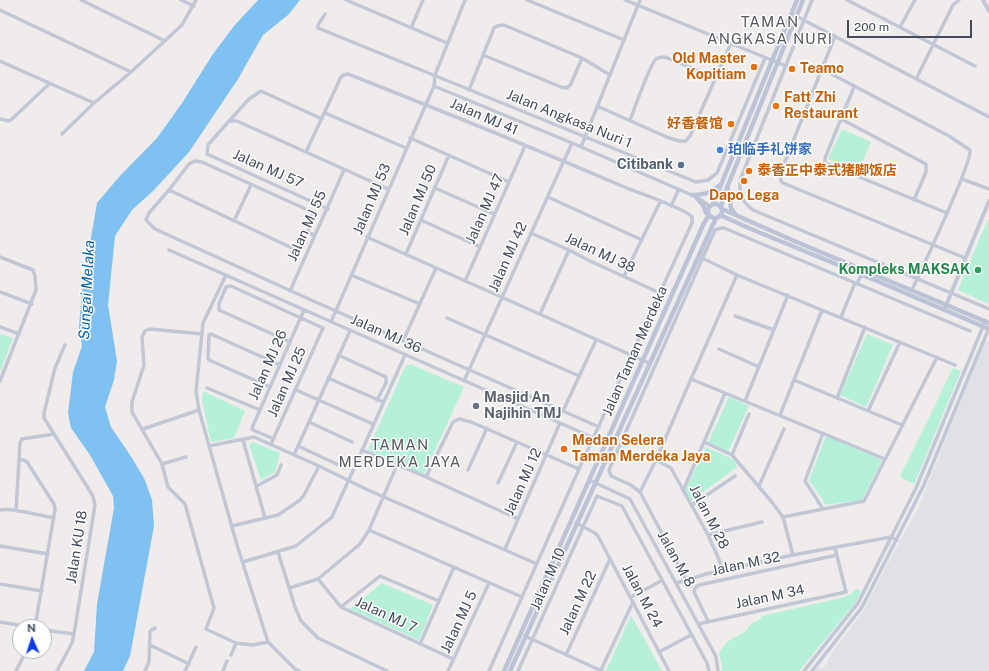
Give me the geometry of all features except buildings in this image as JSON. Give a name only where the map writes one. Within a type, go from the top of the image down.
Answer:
[{"type":"main road","points":[[718,216],[728,186],[778,63],[794,15],[797,0]]},
{"type":"main road","points":[[803,0],[794,15],[773,61],[722,183],[707,211],[709,215],[718,216],[735,222],[987,328]]},
{"type":"main road","points":[[704,223],[706,215],[705,210],[694,196],[709,193],[718,188],[722,183]]},
{"type":"main road","points":[[728,186],[731,208],[736,216]]},
{"type":"main road","points":[[711,205],[718,204],[721,208],[736,216],[987,322]]},
{"type":"main road","name":"Jalan Taman Merdeka","points":[[510,671],[523,635],[605,443],[704,223],[709,215]]},
{"type":"main road","name":"Jalan Taman Merdeka","points":[[504,671],[523,635],[596,483],[711,226],[718,216]]},
{"type":"main road","points":[[711,226],[716,221],[723,219],[735,222]]},
{"type":"street","points":[[80,0],[165,41]]},
{"type":"street","points":[[181,0],[194,6]]},
{"type":"street","points":[[62,134],[94,103],[131,72],[182,25],[196,0]]},
{"type":"street","points":[[346,0],[448,43]]},
{"type":"street","points":[[411,28],[423,0]]},
{"type":"street","name":"Jalan MJ 53","points":[[331,322],[434,86],[435,76],[465,0]]},
{"type":"street","points":[[527,0],[624,40]]},
{"type":"street","points":[[625,0],[786,66]]},
{"type":"street","points":[[580,147],[639,6],[640,0]]},
{"type":"street","points":[[812,0],[741,178],[740,191],[743,202],[753,210],[989,309]]},
{"type":"street","points":[[847,0],[975,66]]},
{"type":"street","points":[[900,28],[915,0]]},
{"type":"street","points":[[916,79],[953,5],[959,0]]},
{"type":"street","points":[[983,0],[989,10]]},
{"type":"street","points":[[0,10],[131,72]]},
{"type":"street","name":"Jalan Angkasa Nuri 1","points":[[325,14],[318,25],[318,28],[696,182],[708,180],[713,177],[719,168],[765,58]]},
{"type":"street","points":[[794,15],[989,117]]},
{"type":"street","points":[[469,90],[494,28],[500,25],[504,25],[582,58],[610,75]]},
{"type":"street","points":[[835,36],[780,174],[781,181],[965,258]]},
{"type":"street","points":[[597,106],[679,141],[686,141],[690,136],[730,43]]},
{"type":"street","points":[[483,55],[561,87],[567,88],[571,84],[582,58]]},
{"type":"street","points":[[630,120],[656,58],[665,57],[716,78]]},
{"type":"street","points":[[0,61],[94,103]]},
{"type":"street","points":[[822,69],[968,147],[971,152],[962,178],[912,290]]},
{"type":"street","name":"Jalan MJ 41","points":[[306,152],[341,78],[345,74],[426,104],[690,215],[692,223],[660,293]]},
{"type":"street","points":[[0,119],[12,119],[49,84]]},
{"type":"street","points":[[434,86],[572,143],[694,196],[711,205]]},
{"type":"street","points":[[854,87],[824,158],[825,162],[947,213]]},
{"type":"street","points":[[229,121],[249,99],[261,91],[322,119]]},
{"type":"street","points":[[325,113],[406,148]]},
{"type":"street","points":[[841,119],[926,164],[926,172],[914,200]]},
{"type":"street","points":[[229,121],[237,121],[388,189]]},
{"type":"street","name":"Jalan MJ 57","points":[[229,121],[208,145],[207,154],[328,209]]},
{"type":"street","points":[[410,138],[509,182]]},
{"type":"street","name":"Jalan MJ 42","points":[[464,381],[572,143]]},
{"type":"street","name":"Jalan MJ 47","points":[[465,281],[525,146]]},
{"type":"street","name":"Jalan MJ 50","points":[[406,254],[449,155]]},
{"type":"street","points":[[169,190],[292,248],[299,247],[308,233],[313,216],[310,211],[202,162],[195,161],[189,164],[149,213],[146,220],[155,229],[290,291],[599,427]]},
{"type":"street","name":"Jalan MJ 55","points":[[290,291],[328,209],[344,170]]},
{"type":"street","points":[[962,178],[989,189]]},
{"type":"street","points":[[234,221],[251,185]]},
{"type":"street","points":[[435,188],[494,214]]},
{"type":"street","points":[[670,206],[678,189]]},
{"type":"street","points":[[548,197],[642,240]]},
{"type":"street","points":[[944,310],[989,201]]},
{"type":"street","points":[[624,276],[660,202]]},
{"type":"street","points":[[421,220],[480,247]]},
{"type":"street","points":[[686,579],[640,492],[631,485],[611,476],[609,470],[716,230],[724,228],[970,331]]},
{"type":"street","points":[[308,233],[315,235]]},
{"type":"street","name":"Jalan MJ 38","points":[[530,233],[660,293]]},
{"type":"street","points":[[367,237],[649,363]]},
{"type":"street","name":"Jalan MJ 36","points":[[169,250],[612,446]]},
{"type":"street","points":[[540,314],[569,250]]},
{"type":"street","points":[[698,256],[738,275],[955,365]]},
{"type":"street","points":[[0,257],[33,270],[36,290],[32,304],[0,381]]},
{"type":"street","points":[[403,341],[436,268]]},
{"type":"street","points":[[226,275],[203,323],[196,391],[199,410],[232,526],[268,642],[296,670]]},
{"type":"street","points":[[351,275],[420,304]]},
{"type":"street","points":[[640,492],[656,460],[690,379],[738,275]]},
{"type":"street","points":[[841,317],[861,275]]},
{"type":"street","points":[[290,342],[219,310],[219,304],[226,287],[231,286],[300,318]]},
{"type":"street","points":[[0,292],[32,304]]},
{"type":"street","points":[[489,671],[660,293]]},
{"type":"street","points":[[745,401],[788,296]]},
{"type":"street","name":"Jalan MJ 26","points":[[274,439],[252,428],[304,310]]},
{"type":"street","points":[[780,415],[822,310]]},
{"type":"street","points":[[736,316],[774,330]]},
{"type":"street","name":"Jalan MJ 25","points":[[271,444],[323,328],[300,318]]},
{"type":"street","points":[[447,318],[579,376]]},
{"type":"street","points":[[812,671],[862,607],[897,540],[922,487],[987,328],[987,322]]},
{"type":"street","points":[[0,327],[19,334]]},
{"type":"street","points":[[837,398],[865,327]]},
{"type":"street","points":[[804,671],[858,603],[916,488],[987,328]]},
{"type":"street","points":[[202,334],[150,329],[145,332],[142,337],[144,365],[131,407],[132,412],[162,464],[168,487],[186,504],[214,608],[206,629],[236,643],[252,646],[268,642]]},
{"type":"street","points":[[294,455],[350,331]]},
{"type":"street","points":[[270,387],[209,360],[209,335],[212,334],[280,365]]},
{"type":"street","points":[[563,411],[596,340]]},
{"type":"street","points":[[868,411],[900,342]]},
{"type":"street","name":"Jalan KU 18","points":[[57,671],[72,643],[95,505],[93,496],[44,418],[55,368],[65,345]]},
{"type":"street","points":[[718,349],[759,366]]},
{"type":"street","points":[[338,355],[386,377],[386,383],[377,400]]},
{"type":"street","points":[[243,562],[296,546],[332,517],[405,355]]},
{"type":"street","points":[[783,517],[864,501],[937,357]]},
{"type":"street","points":[[328,378],[383,402]]},
{"type":"street","points":[[690,379],[886,459]]},
{"type":"street","points":[[794,380],[902,426]]},
{"type":"street","points":[[207,388],[260,410]]},
{"type":"street","points":[[296,390],[373,424]]},
{"type":"street","points":[[683,491],[725,393]]},
{"type":"street","points":[[143,429],[199,410]]},
{"type":"street","points":[[732,455],[749,414]]},
{"type":"street","points":[[426,478],[453,422],[459,419],[463,419],[487,428],[547,454],[579,470]]},
{"type":"street","points":[[309,422],[352,442]]},
{"type":"street","name":"Jalan MJ 12","points":[[505,549],[560,423]]},
{"type":"street","points":[[468,470],[487,428]]},
{"type":"street","points":[[759,486],[784,429]]},
{"type":"street","points":[[823,433],[805,481],[824,509]]},
{"type":"street","points":[[16,511],[20,443],[22,439],[54,434]]},
{"type":"street","points":[[209,446],[254,437],[319,466],[348,481],[537,564]]},
{"type":"street","points":[[243,440],[265,518]]},
{"type":"street","points":[[498,483],[517,442]]},
{"type":"street","points":[[704,442],[732,455],[759,486],[783,517],[793,555]]},
{"type":"street","points":[[298,446],[343,467]]},
{"type":"street","points":[[362,450],[518,520]]},
{"type":"street","points":[[162,464],[186,457]]},
{"type":"street","points":[[19,459],[27,462],[54,504],[55,509],[37,619]]},
{"type":"street","name":"Jalan M 28","points":[[656,460],[671,468],[708,534],[724,571]]},
{"type":"street","points":[[257,486],[277,475],[281,465]]},
{"type":"street","points":[[289,588],[318,579],[360,544],[369,530],[397,465]]},
{"type":"street","points":[[232,526],[278,515],[300,500],[319,466]]},
{"type":"street","points":[[692,505],[735,476]]},
{"type":"street","name":"Jalan M 8","points":[[589,480],[630,499],[716,657],[718,671]]},
{"type":"street","name":"Jalan M 10","points":[[518,671],[597,496],[622,506],[661,581]]},
{"type":"street","points":[[0,510],[4,509],[54,518]]},
{"type":"street","points":[[708,534],[762,522]]},
{"type":"street","points":[[576,523],[583,526]]},
{"type":"street","name":"Jalan M 24","points":[[583,526],[595,533],[631,597],[669,671]]},
{"type":"street","points":[[369,530],[522,597]]},
{"type":"street","points":[[677,583],[686,579],[793,555],[891,537],[897,540]]},
{"type":"street","points":[[0,546],[48,554]]},
{"type":"street","points":[[835,548],[837,555]]},
{"type":"street","points":[[278,552],[301,621],[318,638],[387,671]]},
{"type":"street","name":"Jalan M 34","points":[[698,624],[846,592],[837,555]]},
{"type":"street","name":"Jalan M 32","points":[[708,621],[694,592],[695,588],[699,585],[837,555]]},
{"type":"street","name":"Jalan M 22","points":[[566,655],[610,559]]},
{"type":"street","points":[[420,644],[454,567]]},
{"type":"street","points":[[341,607],[380,576],[439,601]]},
{"type":"street","name":"Jalan MJ 7","points":[[318,579],[341,607],[453,659]]},
{"type":"street","points":[[631,597],[661,581],[707,663],[709,671]]},
{"type":"street","name":"Jalan MJ 5","points":[[448,671],[489,582]]},
{"type":"street","points":[[0,584],[42,591]]},
{"type":"street","points":[[523,635],[602,671],[633,602]]},
{"type":"street","points":[[0,622],[12,624]]},
{"type":"street","points":[[145,671],[149,662],[150,631],[154,628]]},
{"type":"street","points":[[52,631],[74,634]]},
{"type":"street","points":[[660,652],[691,635]]},
{"type":"street","points":[[230,655],[236,643]]},
{"type":"street","points":[[150,645],[189,664]]},
{"type":"street","points":[[186,671],[196,647]]},
{"type":"street","points":[[16,671],[22,659]]},
{"type":"street","points":[[223,671],[228,661]]},
{"type":"shaded area","points":[[985,340],[989,342],[989,671],[815,671],[818,666],[823,669],[835,648],[862,613],[917,511]]},
{"type":"green space","points":[[842,129],[871,142],[858,172],[828,159]]},
{"type":"green space","name":"Kompleks MAKSAK","points":[[989,219],[989,304],[958,290]]},
{"type":"green space","points":[[0,334],[13,338],[0,372]]},
{"type":"green space","points":[[867,334],[893,345],[866,407],[840,395]]},
{"type":"green space","points":[[410,364],[464,387],[423,476],[368,450],[405,367]]},
{"type":"green space","points":[[953,368],[961,371],[914,484],[900,477]]},
{"type":"green space","points":[[203,391],[245,411],[234,438],[211,442],[202,400]]},
{"type":"green space","points":[[729,397],[749,406],[728,452],[708,443]]},
{"type":"green space","points":[[826,436],[882,460],[862,500],[826,505],[809,480]]},
{"type":"green space","points":[[253,442],[280,453],[275,472],[261,480],[249,445]]},
{"type":"green space","points":[[706,447],[734,460],[737,467],[691,501],[685,491]]},
{"type":"green space","points":[[382,583],[433,605],[419,640],[350,609]]},
{"type":"green space","points":[[856,589],[861,591],[856,602],[799,671],[722,671],[719,653],[723,647],[730,640],[745,631],[751,623],[758,621],[762,616],[841,598],[851,594]]},
{"type":"green space","points":[[631,615],[662,671],[606,671]]},
{"type":"water","name":"Sungai Melaka","points":[[258,0],[300,0],[288,15],[263,35],[238,79],[189,152],[153,191],[132,210],[115,236],[108,305],[117,361],[114,380],[105,407],[111,427],[145,480],[152,500],[154,526],[130,656],[123,671],[84,671],[94,652],[97,604],[114,508],[113,496],[90,455],[71,428],[68,413],[73,372],[82,346],[79,326],[83,284],[97,203],[119,177],[157,138],[182,103],[213,54],[234,26]]},
{"type":"place","name":"Old Master Kopitiam","points":[[754,67]]},
{"type":"place","name":"Teamo","points":[[792,69]]},
{"type":"place","name":"Fatt Zhi Restaurant","points":[[776,106]]},
{"type":"place","name":"好香餐馆","points":[[731,124]]},
{"type":"place","name":"珀临手礼饼家","points":[[720,150]]},
{"type":"place","name":"Citibank","points":[[681,165]]},
{"type":"place","name":"泰香正中泰式猪脚饭店","points":[[749,171]]},
{"type":"place","name":"Dapo Lega","points":[[744,181]]},
{"type":"place","name":"Kompleks MAKSAK","points":[[978,270]]},
{"type":"place","name":"Masjid An Najihin TMJ","points":[[476,406]]},
{"type":"place","name":"Medan Selera Taman Merdeka Jaya","points":[[564,449]]},
{"type":"district","name":"TAMAN ANGKASA NURI","points":[[770,30]]},
{"type":"district","name":"TAMAN MERDEKA JAYA","points":[[400,454]]}]
